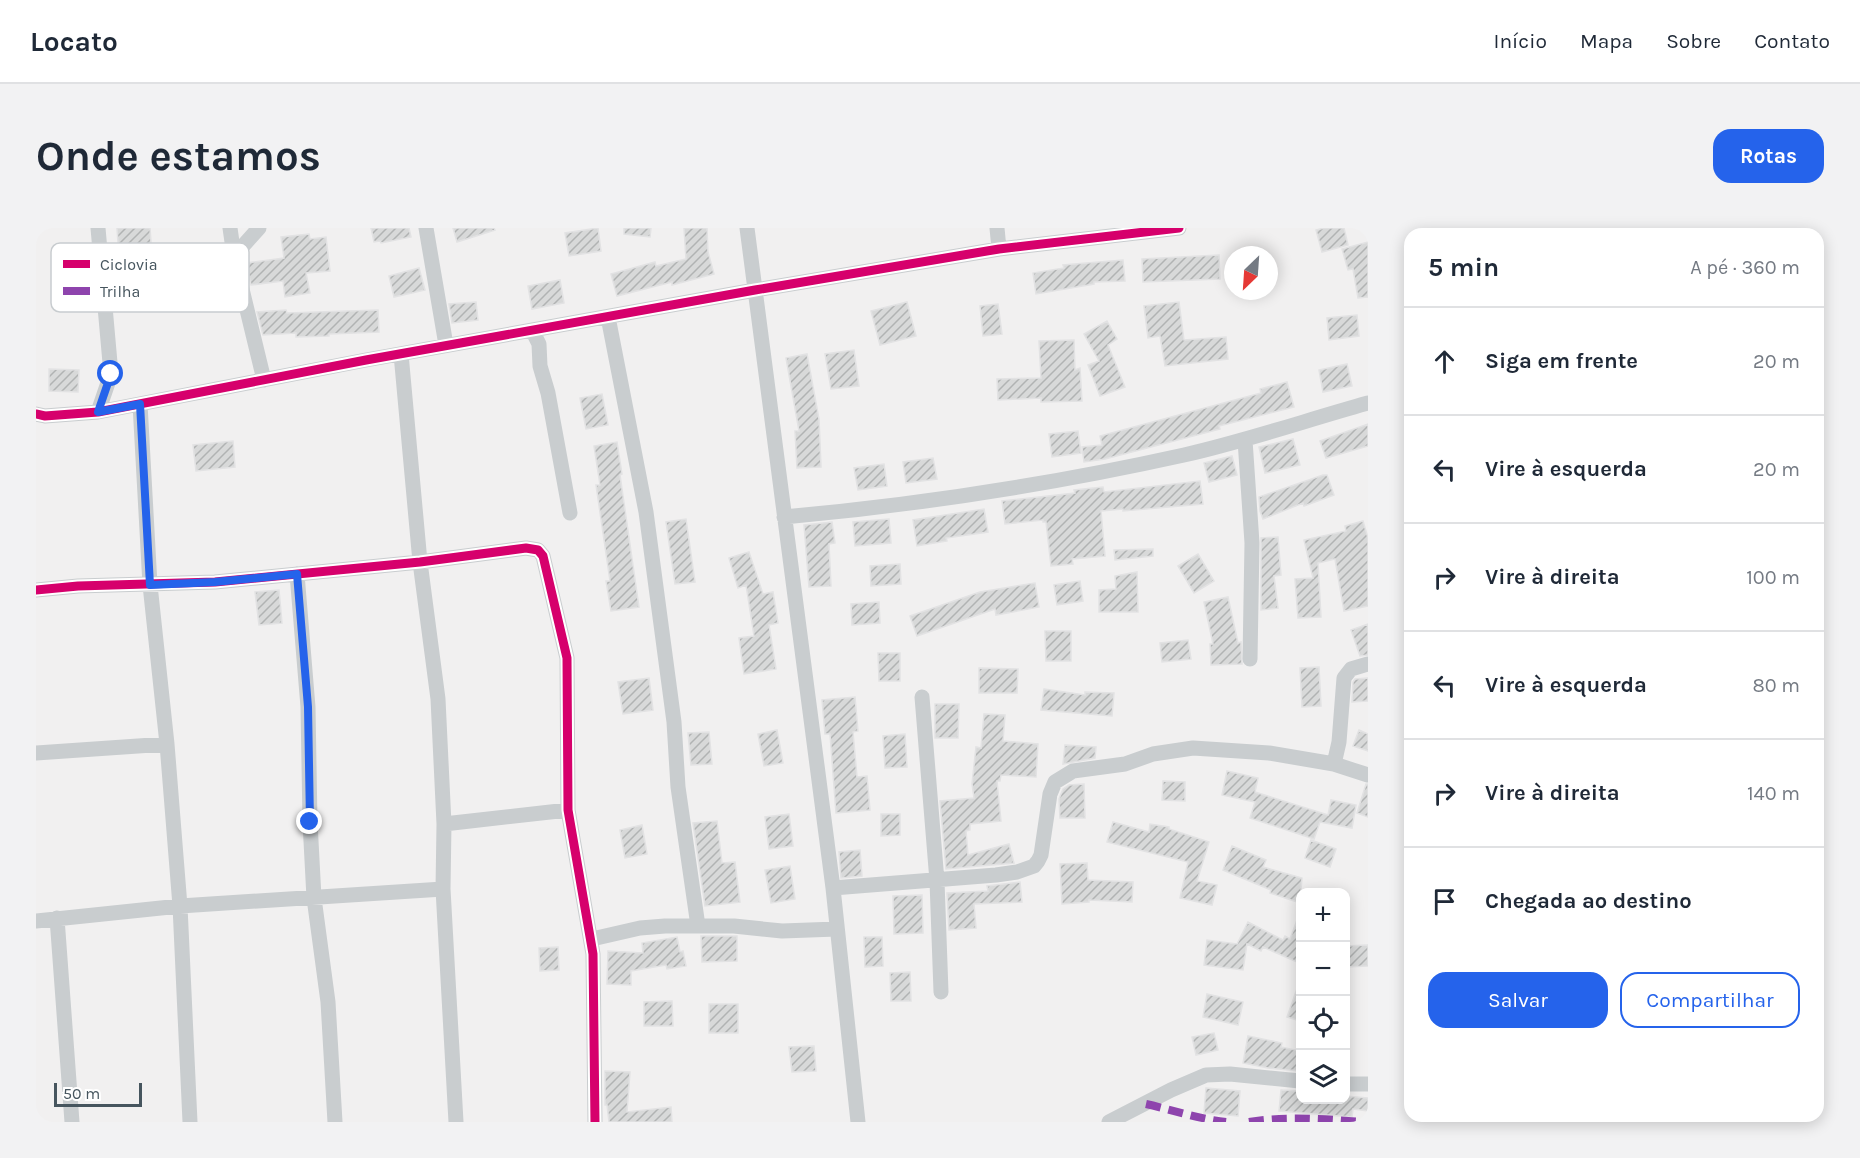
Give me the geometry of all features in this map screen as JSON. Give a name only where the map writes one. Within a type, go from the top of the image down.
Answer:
[{"type":"street","points":[[98,228],[99,243]]},
{"type":"street","points":[[231,228],[233,243]]},
{"type":"street","points":[[246,243],[259,228]]},
{"type":"street","points":[[426,228],[446,345]]},
{"type":"street","points":[[747,228],[833,888],[858,1122]]},
{"type":"street","points":[[997,228],[999,249]]},
{"type":"street","points":[[36,414],[45,416],[98,412],[446,345],[999,249],[1179,228]]},
{"type":"street","points":[[98,412],[111,374],[105,312]]},
{"type":"street","points":[[248,312],[264,380]]},
{"type":"street","points":[[609,317],[646,512],[674,722],[678,787],[698,926]]},
{"type":"street","points":[[532,330],[540,344],[540,366],[548,393],[570,513]]},
{"type":"street","points":[[401,354],[420,562],[438,699],[444,824],[443,889],[456,1122]]},
{"type":"street","points":[[784,517],[850,511],[1080,475],[1185,455],[1245,440],[1368,403]]},
{"type":"street","points":[[140,404],[150,585],[167,744],[180,906],[190,1122]]},
{"type":"street","points":[[1245,440],[1252,543],[1250,659]]},
{"type":"street","points":[[36,590],[78,586],[215,582],[538,549],[543,556],[567,658],[568,810],[592,939],[595,1122]]},
{"type":"street","points":[[297,574],[308,707],[314,898],[328,1002],[335,1122]]},
{"type":"street","points":[[1334,764],[1339,742],[1344,678],[1351,669],[1368,664]]},
{"type":"street","points":[[922,697],[937,881],[940,992]]},
{"type":"street","points":[[36,753],[167,744]]},
{"type":"street","points":[[833,888],[996,875],[1017,872],[1034,866],[1041,855],[1050,794],[1055,782],[1073,771],[1125,764],[1153,754],[1192,748],[1269,753],[1334,764],[1368,775]]},
{"type":"street","points":[[444,824],[568,810]]},
{"type":"street","points":[[36,921],[180,906],[443,889]]},
{"type":"street","points":[[57,918],[72,1122]]},
{"type":"street","points":[[592,939],[640,928],[665,926],[734,926],[782,931],[837,929]]},
{"type":"street","points":[[1109,1122],[1171,1090],[1206,1076],[1230,1074],[1296,1081]]},
{"type":"street","points":[[1350,1084],[1368,1084]]},
{"type":"building","points":[[117,228],[150,228],[151,243],[118,243]]},
{"type":"building","points":[[371,228],[409,228],[411,237],[381,243],[380,241],[374,242]]},
{"type":"building","points":[[453,228],[494,228],[495,230],[457,242]]},
{"type":"building","points":[[598,228],[601,251],[569,256],[565,233]]},
{"type":"building","points":[[624,228],[651,228],[650,237],[624,234]]},
{"type":"building","points":[[684,228],[707,228],[708,252],[714,274],[617,296],[611,274],[655,262],[656,266],[686,259]]},
{"type":"building","points":[[1344,228],[1348,245],[1322,252],[1316,230]]},
{"type":"building","points":[[309,234],[310,239],[326,237],[330,271],[306,273],[310,293],[285,297],[283,281],[251,285],[249,263],[284,258],[281,237]]},
{"type":"building","points":[[1368,242],[1368,297],[1358,298],[1353,269],[1348,270],[1342,249]]},
{"type":"building","points":[[1219,255],[1220,279],[1143,282],[1142,259]]},
{"type":"building","points":[[1123,260],[1125,281],[1094,282],[1094,284],[1036,294],[1033,273],[1064,268],[1063,265]]},
{"type":"building","points":[[419,268],[425,290],[394,297],[389,276]]},
{"type":"building","points":[[560,280],[564,303],[532,309],[528,286]]},
{"type":"building","points":[[476,302],[478,320],[452,323],[449,304]]},
{"type":"building","points":[[907,302],[916,336],[880,345],[871,311]]},
{"type":"building","points":[[1179,302],[1184,340],[1226,337],[1228,359],[1165,366],[1160,336],[1148,338],[1144,306]]},
{"type":"building","points":[[998,304],[1002,334],[983,336],[980,306]]},
{"type":"building","points":[[286,310],[287,313],[378,310],[379,332],[296,337],[296,333],[263,335],[257,312]]},
{"type":"building","points":[[1357,315],[1359,336],[1329,340],[1327,318]]},
{"type":"building","points":[[1107,321],[1117,339],[1108,345],[1125,387],[1100,396],[1088,365],[1099,361],[1084,334]]},
{"type":"building","points":[[1074,340],[1075,370],[1080,368],[1082,401],[1041,402],[1041,398],[998,400],[997,379],[1041,378],[1039,341]]},
{"type":"building","points":[[854,350],[859,386],[831,389],[825,354]]},
{"type":"building","points":[[807,354],[819,419],[821,467],[797,468],[795,431],[799,431],[786,358]]},
{"type":"building","points":[[1347,364],[1352,386],[1323,392],[1319,370]]},
{"type":"building","points":[[49,369],[79,370],[78,392],[49,391]]},
{"type":"building","points":[[1287,382],[1294,407],[1219,426],[1220,429],[1105,459],[1084,462],[1082,447],[1102,445],[1100,436],[1261,393],[1260,389]]},
{"type":"building","points":[[602,394],[608,425],[586,429],[580,398]]},
{"type":"building","points":[[1368,424],[1368,446],[1326,458],[1320,441]]},
{"type":"building","points":[[1078,431],[1081,453],[1052,457],[1049,434]]},
{"type":"building","points":[[1293,439],[1300,465],[1265,473],[1259,447]]},
{"type":"building","points":[[233,441],[235,467],[196,471],[193,445]]},
{"type":"building","points":[[617,442],[639,607],[611,611],[606,581],[610,581],[596,485],[600,485],[594,446]]},
{"type":"building","points":[[1232,456],[1237,475],[1209,482],[1204,463]]},
{"type":"building","points":[[933,458],[937,479],[906,483],[903,462]]},
{"type":"building","points":[[884,464],[887,486],[858,490],[854,468]]},
{"type":"building","points":[[1327,475],[1334,495],[1304,506],[1303,503],[1263,519],[1259,497]]},
{"type":"building","points":[[1200,481],[1203,504],[1101,511],[1105,556],[1072,559],[1073,564],[1051,566],[1046,522],[1043,520],[1005,524],[1002,501],[1075,493],[1074,490],[1103,487],[1104,492]]},
{"type":"building","points":[[984,509],[988,532],[946,538],[947,541],[917,546],[913,520]]},
{"type":"building","points":[[686,519],[695,582],[675,584],[666,522]]},
{"type":"building","points":[[889,519],[891,543],[855,546],[853,522]]},
{"type":"building","points":[[1363,521],[1368,538],[1368,606],[1344,611],[1335,559],[1318,563],[1321,617],[1298,618],[1295,579],[1313,578],[1304,540],[1346,531],[1345,526]]},
{"type":"building","points":[[832,522],[835,543],[829,544],[831,586],[809,587],[804,525]]},
{"type":"building","points":[[1278,537],[1281,575],[1274,576],[1278,608],[1261,610],[1261,538]]},
{"type":"building","points":[[1153,549],[1153,556],[1115,560],[1114,550]]},
{"type":"building","points":[[749,552],[763,594],[773,592],[778,623],[769,625],[776,669],[744,674],[739,638],[754,636],[746,585],[738,588],[729,558]]},
{"type":"building","points":[[1198,554],[1214,581],[1194,593],[1178,566]]},
{"type":"building","points":[[900,564],[901,584],[871,586],[870,566]]},
{"type":"building","points":[[1137,572],[1138,612],[1099,612],[1099,590],[1116,589],[1115,576]]},
{"type":"building","points":[[1080,581],[1083,601],[1057,605],[1054,585]]},
{"type":"building","points":[[1035,583],[1039,607],[996,615],[995,609],[917,636],[910,616],[980,592]]},
{"type":"building","points":[[279,590],[282,623],[259,625],[255,592]]},
{"type":"building","points":[[1228,597],[1238,643],[1241,642],[1242,664],[1211,665],[1210,644],[1213,644],[1204,602]]},
{"type":"building","points":[[879,602],[880,623],[852,625],[851,604]]},
{"type":"building","points":[[1368,624],[1368,655],[1360,656],[1351,630]]},
{"type":"building","points":[[1045,631],[1071,631],[1071,661],[1046,661]]},
{"type":"building","points":[[1188,640],[1191,659],[1162,662],[1160,643]]},
{"type":"building","points":[[878,653],[900,653],[900,681],[879,681]]},
{"type":"building","points":[[1319,667],[1321,706],[1302,707],[1300,668]]},
{"type":"building","points":[[979,668],[1018,669],[1017,693],[979,693]]},
{"type":"building","points":[[649,678],[653,710],[623,714],[618,682]]},
{"type":"building","points":[[1368,678],[1368,701],[1352,702],[1355,679]]},
{"type":"building","points":[[1044,689],[1085,695],[1085,692],[1114,693],[1112,716],[1041,710]]},
{"type":"building","points":[[855,697],[858,731],[853,732],[857,777],[867,776],[870,810],[836,813],[830,734],[825,734],[822,700]]},
{"type":"building","points":[[935,704],[959,704],[958,738],[935,738]]},
{"type":"building","points":[[984,714],[1005,715],[1003,741],[1038,744],[1036,777],[1001,775],[1000,781],[997,781],[1001,821],[970,824],[970,830],[966,831],[968,855],[1009,844],[1014,863],[946,869],[940,801],[974,798],[972,784],[976,747],[981,748]]},
{"type":"building","points":[[777,730],[783,763],[764,766],[758,734]]},
{"type":"building","points":[[1359,730],[1368,734],[1368,751],[1353,746]]},
{"type":"building","points":[[709,732],[712,764],[691,765],[688,733]]},
{"type":"building","points":[[905,734],[907,767],[885,768],[883,736]]},
{"type":"building","points":[[1065,745],[1096,747],[1095,758],[1063,764]]},
{"type":"building","points":[[1227,771],[1258,778],[1255,792],[1328,815],[1331,800],[1356,805],[1352,828],[1320,822],[1314,839],[1250,818],[1255,802],[1222,795]]},
{"type":"building","points":[[1163,781],[1185,782],[1185,801],[1162,800]]},
{"type":"building","points":[[1084,784],[1085,818],[1060,818],[1059,799],[1063,789],[1069,785]]},
{"type":"building","points":[[1366,784],[1368,784],[1368,817],[1357,813]]},
{"type":"building","points":[[789,814],[793,846],[769,849],[765,817]]},
{"type":"building","points":[[881,814],[900,814],[900,835],[881,836]]},
{"type":"building","points":[[717,821],[722,863],[735,862],[740,902],[705,906],[693,823]]},
{"type":"building","points":[[1113,822],[1149,832],[1150,824],[1169,827],[1169,829],[1209,842],[1197,881],[1217,885],[1212,905],[1180,898],[1188,862],[1107,842]]},
{"type":"building","points":[[642,825],[647,854],[625,858],[620,830]]},
{"type":"building","points":[[1311,840],[1336,849],[1330,867],[1305,858]]},
{"type":"building","points":[[1232,846],[1266,860],[1263,867],[1302,878],[1301,888],[1296,888],[1296,902],[1270,893],[1271,890],[1223,870]]},
{"type":"building","points":[[860,850],[862,876],[841,878],[839,852]]},
{"type":"building","points":[[1087,863],[1088,880],[1133,882],[1132,902],[1089,900],[1089,902],[1062,904],[1060,864]]},
{"type":"building","points":[[790,866],[795,899],[771,903],[765,870]]},
{"type":"building","points":[[1020,882],[1022,902],[974,904],[976,928],[949,930],[947,893],[988,891],[987,886]]},
{"type":"building","points":[[922,895],[923,933],[894,934],[893,896]]},
{"type":"building","points":[[1248,922],[1283,940],[1285,936],[1290,939],[1296,923],[1296,962],[1263,947],[1261,951],[1247,944],[1243,970],[1204,965],[1207,940],[1237,944]]},
{"type":"building","points":[[701,936],[737,936],[737,961],[702,962]]},
{"type":"building","points":[[677,937],[686,966],[667,969],[666,965],[631,971],[631,985],[607,984],[608,951],[643,953],[642,943]]},
{"type":"building","points":[[864,937],[882,937],[883,966],[865,967]]},
{"type":"building","points":[[1368,945],[1368,966],[1350,967],[1350,946]]},
{"type":"building","points":[[558,947],[559,970],[540,971],[539,948]]},
{"type":"building","points":[[910,972],[911,1001],[891,1001],[890,973]]},
{"type":"building","points":[[1296,992],[1296,1020],[1287,1017]]},
{"type":"building","points":[[1207,994],[1243,1002],[1238,1025],[1203,1017]]},
{"type":"building","points":[[672,1001],[673,1026],[644,1026],[644,1002]]},
{"type":"building","points":[[709,1004],[738,1004],[738,1033],[709,1033]]},
{"type":"building","points":[[1214,1033],[1218,1050],[1196,1055],[1192,1037]]},
{"type":"building","points":[[1248,1036],[1282,1043],[1281,1047],[1296,1050],[1296,1071],[1243,1063]]},
{"type":"building","points":[[814,1046],[816,1071],[792,1072],[789,1047]]},
{"type":"building","points":[[605,1071],[630,1072],[627,1112],[671,1107],[672,1122],[609,1122],[607,1105],[605,1105]]},
{"type":"building","points":[[1206,1088],[1240,1091],[1238,1116],[1204,1113]]},
{"type":"building","points":[[1281,1090],[1296,1091],[1296,1104],[1350,1104],[1350,1096],[1368,1098],[1368,1111],[1353,1109],[1352,1117],[1279,1111]]},
{"type":"marked path","points":[[1146,1104],[1226,1122]]},
{"type":"marked path","points":[[1249,1122],[1291,1119],[1362,1122]]},
{"type":"cycle path","points":[[36,414],[45,416],[98,412],[366,360],[999,249],[1179,228]]},
{"type":"cycle path","points":[[36,590],[78,586],[215,582],[420,562],[526,548],[538,550],[543,556],[567,658],[568,810],[593,954],[595,1122]]},
{"type":"route","points":[[111,374],[98,412],[140,404],[150,585],[215,582],[297,574],[308,707],[310,822]]}]
